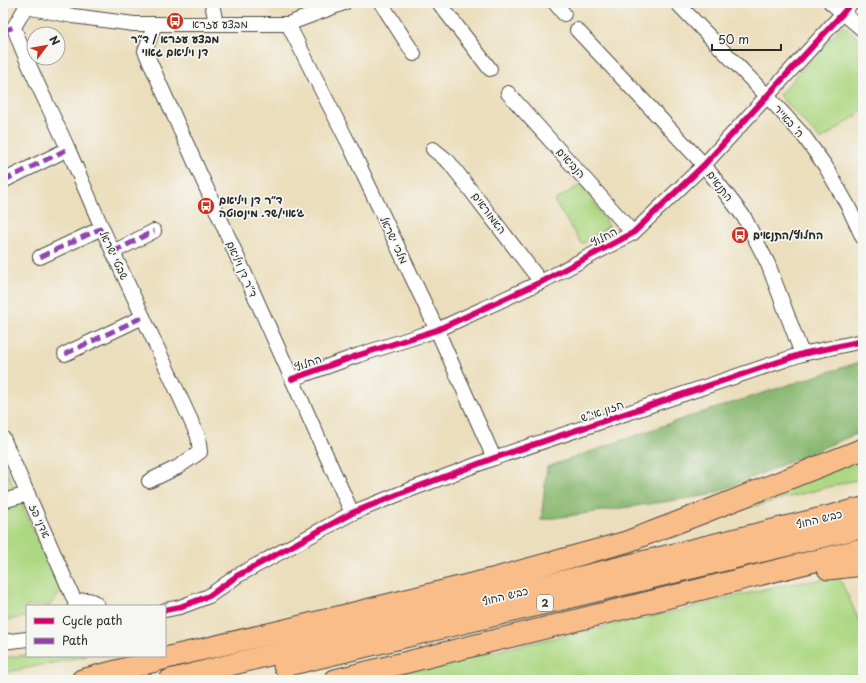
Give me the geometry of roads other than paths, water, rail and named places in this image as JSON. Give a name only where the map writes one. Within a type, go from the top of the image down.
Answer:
[{"type":"highway","points":[[82,680],[178,655],[289,630],[492,579],[626,542],[863,449]]},
{"type":"highway","name":"כביש החוף","points":[[170,680],[863,508]]},
{"type":"highway","name":"כביש החוף","points":[[227,680],[863,527]]},
{"type":"highway","points":[[334,680],[863,549]]},
{"type":"highway","points":[[698,590],[834,568],[863,565]]},
{"type":"street","points":[[212,3],[216,24]]},
{"type":"street","name":"מבצע עזרא","points":[[25,5],[73,16],[134,24],[288,24],[344,3]]},
{"type":"street","points":[[381,3],[414,54]]},
{"type":"street","points":[[439,3],[490,69]]},
{"type":"street","points":[[555,3],[564,14]]},
{"type":"street","name":"ה' באייר","points":[[677,3],[803,135],[826,167],[848,206],[863,238]]},
{"type":"street","points":[[831,3],[847,8],[863,30]]},
{"type":"street","name":"שבטי ישראל","points":[[25,5],[8,29],[22,49],[102,228],[198,436],[200,452],[178,467],[149,481]]},
{"type":"street","name":"החלוץ","points":[[292,379],[358,355],[437,330],[541,282],[633,233],[704,165],[847,8]]},
{"type":"street","name":"ד״ר דן ויליאם","points":[[155,24],[145,51],[352,513]]},
{"type":"street","name":"מלכי ישראל","points":[[288,24],[351,148],[437,330],[494,458]]},
{"type":"street","name":"התנאים","points":[[577,30],[704,165],[744,217],[768,264],[802,354]]},
{"type":"street","name":"הנביאים","points":[[508,93],[633,233]]},
{"type":"street","points":[[3,181],[68,149]]},
{"type":"street","name":"האמוראים","points":[[432,149],[449,162],[541,282]]},
{"type":"street","points":[[40,257],[102,228]]},
{"type":"street","points":[[113,252],[154,231]]},
{"type":"street","points":[[65,354],[143,317]]},
{"type":"street","name":"חזון אי\"ש","points":[[166,610],[180,607],[209,596],[237,576],[352,513],[404,492],[494,458],[802,354],[863,341]]},
{"type":"street","name":"אדני פז","points":[[3,438],[76,605]]},
{"type":"street","points":[[3,501],[28,494]]},
{"type":"street","points":[[76,605],[81,601],[91,600],[97,605]]},
{"type":"street","points":[[3,642],[26,639]]},
{"type":"place","name":"מבצע עזרא / ד״ר דן ויליאם גאוי","points":[[175,21]]},
{"type":"place","name":"ד״ר דן ויליאם ג׳אוי/שד. מינסוטה","points":[[206,206]]},
{"type":"place","name":"החלוץ/התנאים","points":[[740,235]]}]
